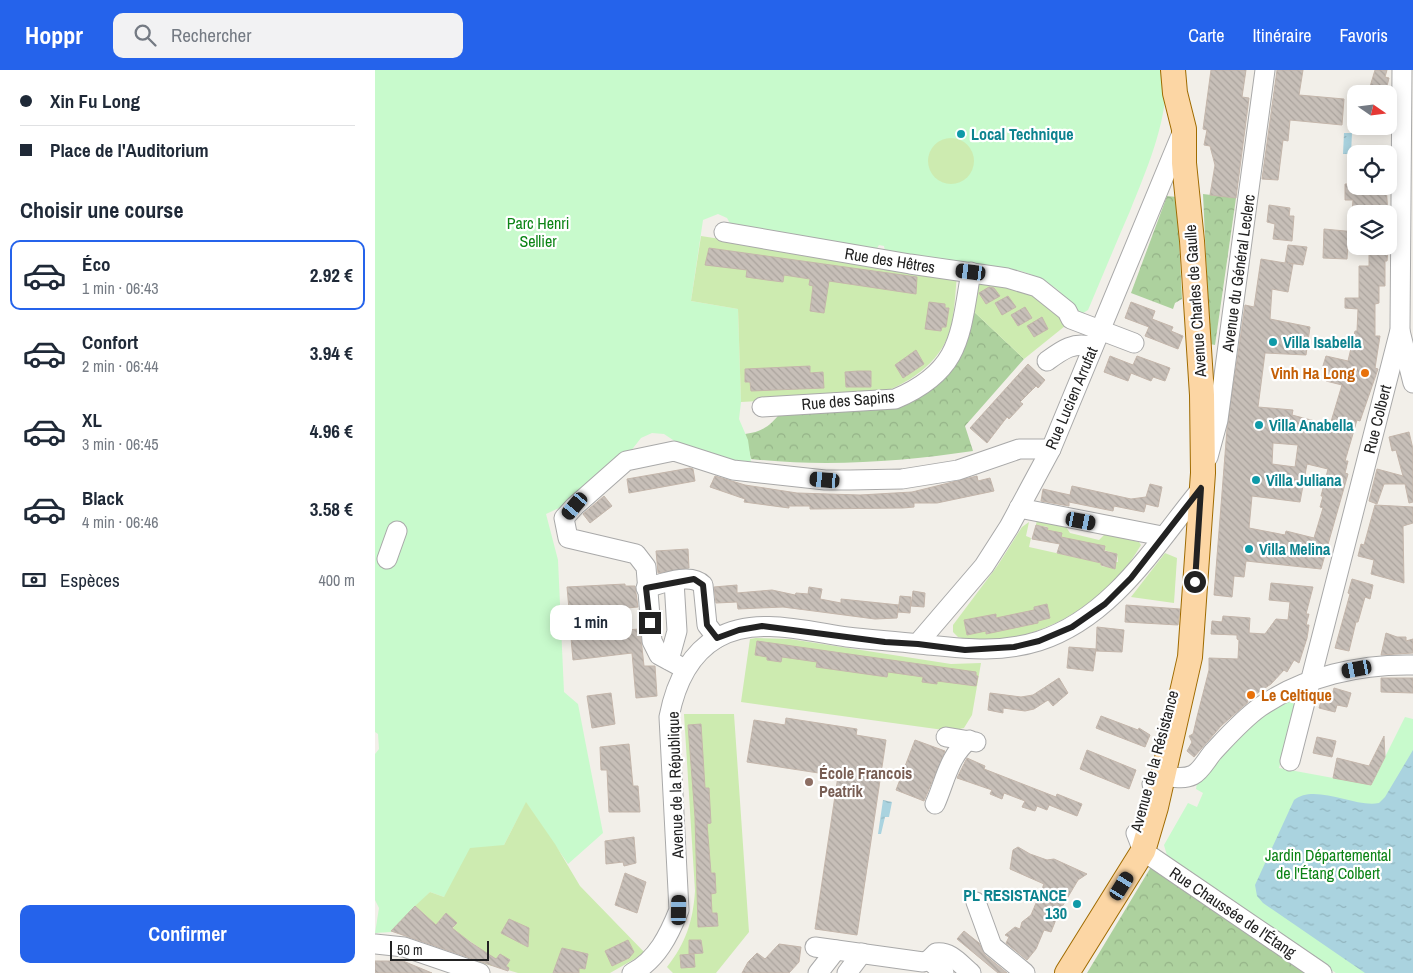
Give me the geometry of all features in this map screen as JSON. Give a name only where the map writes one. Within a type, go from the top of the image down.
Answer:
[{"type":"main road","name":"Avenue Charles de Gaulle","points":[[1173,70],[1175,93],[1184,129],[1184,164],[1192,241],[1202,395],[1202,480]]},
{"type":"main road","name":"Avenue de la Résistance","points":[[1067,973],[1139,842],[1156,781],[1189,657],[1202,480]]},
{"type":"main road","name":"Avenue de la Résistance","points":[[1054,973],[1106,890],[1139,842]]},
{"type":"street","name":"Avenue Charles de Gaulle","points":[[1183,70],[1184,129]]},
{"type":"street","name":"Avenue du Général Leclerc","points":[[1202,480],[1218,420],[1265,70]]},
{"type":"street","name":"Rue Colbert","points":[[1289,761],[1400,330],[1402,70]]},
{"type":"street","name":"Rue Lucien Arrufat","points":[[918,644],[984,566],[1019,508],[1051,449],[1087,346],[1100,330],[1184,129]]},
{"type":"street","name":"Rue des Hêtres","points":[[724,232],[910,264],[1007,278],[1037,287],[1067,311],[1071,319],[1134,343]]},
{"type":"street","name":"Rue des Sapins","points":[[762,407],[895,399],[913,391],[933,378],[952,356],[961,333],[971,272]]},
{"type":"street","points":[[1047,361],[1065,348],[1087,346],[1071,319]]},
{"type":"street","points":[[1400,330],[1413,383]]},
{"type":"street","points":[[673,581],[677,631],[677,665],[659,655],[652,641],[646,588],[646,567],[636,554],[568,538],[564,518],[626,461],[674,452],[733,470],[766,474],[825,480],[902,479],[958,470],[1019,448],[1051,449]]},
{"type":"street","name":"Avenue de la République","points":[[632,973],[643,968],[658,951],[671,932],[679,910],[669,717],[675,691],[677,665],[717,638],[739,630],[762,626],[965,650],[1014,647],[1039,641],[1072,627],[1105,604],[1131,578],[1202,480]]},
{"type":"street","points":[[1019,508],[1162,536]]},
{"type":"street","points":[[387,559],[397,531]]},
{"type":"street","points":[[646,588],[673,581],[694,579],[703,585],[707,625],[717,638]]},
{"type":"street","points":[[1156,781],[1195,775],[1236,728],[1260,707],[1309,682],[1334,673],[1357,669],[1413,665]]},
{"type":"street","points":[[935,804],[952,760],[959,748],[974,741],[946,737]]},
{"type":"street","name":"Rue Chaussée de l'Étang","points":[[1139,842],[1323,973]]},
{"type":"street","points":[[976,902],[992,946],[1025,973]]},
{"type":"street","points":[[375,944],[404,947],[479,973]]},
{"type":"street","points":[[815,947],[923,962],[929,960],[936,953],[950,954],[971,973]]},
{"type":"street","points":[[818,973],[837,950]]},
{"type":"street","points":[[847,973],[862,953]]},
{"type":"street","points":[[929,960],[944,973]]},
{"type":"green space","name":"Parc Henri Sellier","points":[[375,70],[1166,70],[1166,88],[1161,124],[1144,177],[1088,310],[1080,315],[1053,286],[1021,271],[885,251],[884,246],[879,245],[876,250],[732,227],[727,218],[718,214],[703,220],[691,301],[738,309],[741,402],[739,419],[748,440],[752,469],[676,442],[664,434],[652,433],[641,438],[630,452],[572,502],[546,514],[558,560],[564,692],[578,704],[603,833],[568,864],[526,803],[504,845],[444,897],[430,892],[391,932],[375,933],[379,908],[375,900],[375,754],[379,749],[378,734],[375,732]]},
{"type":"green space","points":[[951,138],[964,142],[970,148],[974,161],[970,174],[964,180],[951,184],[938,180],[932,174],[928,161],[932,148],[938,142]]},
{"type":"green space","points":[[1203,194],[1236,198],[1215,345],[1210,344]]},
{"type":"green space","points":[[1167,196],[1177,197],[1182,299],[1175,303],[1173,309],[1131,293]]},
{"type":"green space","points":[[701,236],[957,276],[950,330],[939,353],[921,372],[886,391],[874,395],[741,402],[738,309],[691,301]]},
{"type":"green space","points":[[977,281],[1017,284],[1052,306],[1065,326],[1024,359],[970,308]]},
{"type":"green space","points":[[970,308],[1024,359],[965,426],[973,451],[862,462],[807,463],[751,459],[745,434],[757,432],[766,427],[782,411],[922,394],[954,368],[963,344]]},
{"type":"green space","points":[[1037,519],[1066,527],[1070,533],[1099,540],[1105,534],[1139,542],[1141,545],[1126,567],[1108,587],[1086,605],[1063,620],[1037,631],[1011,638],[984,640],[958,637],[953,632],[953,625],[998,565],[1022,527],[1029,522],[1026,536],[1031,538],[1029,547],[1101,563],[1101,566],[1114,568],[1116,562],[1118,562],[1117,554],[1061,537],[1062,533],[1047,530],[1048,527],[1036,525]]},
{"type":"green space","points":[[1165,553],[1177,558],[1174,603],[1131,597]]},
{"type":"green space","points":[[750,639],[790,639],[951,664],[981,663],[972,715],[964,728],[951,731],[741,702]]},
{"type":"green space","name":"Jardin Départemental de l'Étang Colbert","points":[[1289,698],[1297,700],[1279,768],[1371,785],[1405,717],[1413,719],[1413,973],[1336,973],[1168,859],[1164,845],[1188,803],[1197,807],[1203,793],[1196,789],[1197,783],[1248,725]]},
{"type":"green space","points":[[684,714],[734,714],[749,932],[716,973],[673,973],[667,967],[684,940],[690,922],[695,891]]},
{"type":"green space","points":[[526,802],[555,844],[580,886],[645,953],[610,973],[579,973],[579,968],[585,969],[588,954],[574,951],[556,966],[553,973],[518,973],[505,969],[510,960],[498,956],[492,966],[474,960],[481,949],[452,929],[457,923],[446,913],[436,925],[415,906],[430,892],[444,897],[470,848],[504,845]]},
{"type":"green space","points":[[1151,867],[1308,973],[1087,973]]},
{"type":"water","points":[[1344,133],[1347,133],[1347,135],[1352,135],[1351,145],[1347,145],[1347,154],[1343,154]]},
{"type":"water","points":[[1413,750],[1413,973],[1365,973],[1263,903],[1257,896],[1255,885],[1294,800],[1303,795],[1313,794],[1369,804],[1379,803],[1385,797]]},
{"type":"water","points":[[883,800],[892,802],[889,817],[885,817],[881,834],[878,834]]},
{"type":"building","points":[[1211,70],[1246,70],[1242,97],[1249,98],[1236,198],[1210,195],[1215,165],[1210,146],[1204,145],[1207,130],[1203,129]]},
{"type":"building","points":[[1277,70],[1303,70],[1299,95],[1344,99],[1342,125],[1290,120],[1288,141],[1283,140],[1278,180],[1262,179]]},
{"type":"building","points":[[1375,70],[1387,70],[1385,77],[1389,78],[1387,85],[1370,85]]},
{"type":"building","points":[[1345,184],[1347,184],[1347,195],[1387,195],[1387,205],[1353,205],[1353,200],[1345,200]]},
{"type":"building","points":[[1269,205],[1290,208],[1289,216],[1294,216],[1292,241],[1273,239],[1275,224],[1267,222]]},
{"type":"building","points":[[1324,229],[1347,231],[1347,259],[1323,258]]},
{"type":"building","points":[[1288,245],[1307,247],[1303,265],[1288,263],[1293,264],[1288,292],[1272,289],[1270,319],[1310,327],[1306,355],[1265,353],[1258,407],[1293,410],[1292,415],[1330,425],[1342,385],[1326,381],[1329,371],[1322,369],[1326,356],[1348,361],[1355,331],[1357,331],[1358,309],[1345,308],[1345,298],[1359,298],[1359,266],[1369,266],[1369,255],[1388,255],[1387,261],[1385,261],[1385,286],[1379,286],[1379,303],[1375,304],[1375,336],[1380,336],[1375,368],[1378,369],[1360,421],[1357,420],[1345,461],[1348,461],[1345,473],[1348,474],[1321,569],[1246,561],[1244,577],[1234,576],[1232,597],[1214,595],[1227,429],[1245,305],[1254,307],[1261,259],[1285,263]],"holes":[[[1273,443],[1298,445],[1295,467],[1272,464]],[[1307,464],[1328,469],[1321,496],[1323,496],[1320,507],[1323,508],[1314,538],[1286,531],[1285,535],[1249,528],[1252,496],[1300,502]]]},
{"type":"building","points":[[709,248],[917,277],[916,294],[829,281],[824,313],[810,311],[813,286],[809,285],[810,279],[784,275],[783,282],[767,280],[746,277],[747,270],[705,265]]},
{"type":"building","points":[[989,287],[994,288],[1000,296],[986,304],[979,293]]},
{"type":"building","points":[[1008,296],[1016,307],[1002,315],[995,303]]},
{"type":"building","points":[[929,302],[945,304],[945,308],[949,308],[946,327],[942,327],[941,331],[925,329]]},
{"type":"building","points":[[1131,302],[1155,311],[1152,319],[1173,327],[1171,331],[1183,336],[1178,349],[1145,336],[1149,327],[1125,318]]},
{"type":"building","points":[[1025,307],[1032,318],[1018,326],[1011,315]]},
{"type":"building","points":[[1042,317],[1048,329],[1034,337],[1027,326]]},
{"type":"building","points":[[916,350],[924,364],[903,378],[895,365]]},
{"type":"building","points":[[1110,356],[1133,365],[1137,356],[1170,368],[1165,381],[1153,377],[1151,381],[1131,373],[1128,381],[1104,372]]},
{"type":"building","points":[[1028,364],[1045,380],[1020,402],[1023,404],[1009,419],[1007,417],[987,443],[970,428]]},
{"type":"building","points":[[810,366],[810,373],[823,372],[824,388],[751,391],[750,382],[745,382],[745,369]]},
{"type":"building","points":[[871,371],[871,387],[846,387],[845,372]]},
{"type":"building","points":[[1409,432],[1413,449],[1413,502],[1409,503],[1405,484],[1384,484],[1377,504],[1369,501],[1377,469],[1403,476],[1396,450],[1392,451],[1389,437]]},
{"type":"building","points":[[693,469],[695,481],[629,493],[627,479]]},
{"type":"building","points":[[715,476],[745,485],[797,493],[860,495],[912,492],[977,476],[978,481],[990,478],[994,491],[937,503],[914,503],[914,507],[903,508],[810,509],[810,506],[789,506],[789,508],[744,502],[745,499],[710,487]]},
{"type":"building","points":[[1150,484],[1162,487],[1158,507],[1146,504],[1144,512],[1114,506],[1113,511],[1069,502],[1069,506],[1041,501],[1043,489],[1070,495],[1072,486],[1131,499],[1146,497]]},
{"type":"building","points":[[604,496],[612,506],[590,523],[583,514]]},
{"type":"building","points":[[1375,505],[1413,507],[1413,523],[1403,526],[1404,583],[1371,574],[1374,560],[1358,556],[1361,544],[1364,545]]},
{"type":"building","points":[[1036,525],[1048,528],[1047,530],[1062,533],[1061,537],[1105,546],[1104,551],[1117,554],[1115,569],[1101,565],[1101,563],[1057,553],[1060,544],[1032,539]]},
{"type":"building","points":[[688,549],[689,568],[658,573],[656,551]]},
{"type":"building","points":[[1352,579],[1373,585],[1370,599],[1365,597],[1358,622],[1356,622],[1349,651],[1335,648],[1350,594],[1348,593]]},
{"type":"building","points":[[1271,583],[1313,587],[1306,614],[1309,614],[1306,625],[1309,625],[1307,638],[1299,663],[1294,660],[1287,672],[1284,670],[1271,684],[1247,700],[1248,702],[1221,726],[1194,757],[1187,751],[1192,742],[1189,736],[1193,734],[1209,670],[1209,658],[1238,659],[1239,640],[1237,635],[1211,634],[1212,621],[1222,622],[1223,616],[1250,618],[1249,633],[1265,634],[1276,619],[1288,620],[1290,602],[1269,600]]},
{"type":"building","points":[[625,584],[625,586],[635,586],[638,607],[607,610],[607,606],[569,609],[567,587]]},
{"type":"building","points":[[737,585],[737,593],[772,590],[795,595],[796,593],[808,594],[809,587],[822,589],[820,599],[841,603],[841,599],[899,605],[897,618],[875,619],[783,607],[738,609],[737,602],[716,603],[714,587]]},
{"type":"building","points":[[913,591],[925,593],[924,607],[911,606]]},
{"type":"building","points":[[900,596],[911,597],[910,613],[898,612]]},
{"type":"building","points":[[1047,604],[1050,618],[1038,621],[1038,623],[986,634],[986,631],[967,635],[964,620],[996,614],[996,618],[1034,610],[1034,607]]},
{"type":"building","points":[[1126,605],[1180,609],[1178,625],[1125,622]]},
{"type":"building","points":[[1097,627],[1124,630],[1122,652],[1096,651]]},
{"type":"building","points":[[640,629],[644,666],[655,666],[657,696],[636,698],[632,653],[573,660],[571,638],[609,635],[609,631]]},
{"type":"building","points":[[1386,633],[1397,637],[1406,637],[1406,641],[1413,639],[1413,653],[1381,655]]},
{"type":"building","points":[[757,641],[976,672],[976,676],[978,676],[976,686],[937,681],[937,684],[922,682],[923,677],[888,672],[887,677],[816,667],[817,662],[782,657],[781,662],[767,660],[767,657],[755,655]]},
{"type":"building","points":[[1069,647],[1096,649],[1093,671],[1067,668]]},
{"type":"building","points":[[1059,678],[1068,693],[1053,706],[1048,700],[1034,709],[1025,711],[1003,708],[1003,713],[988,710],[990,693],[1021,697],[1033,695]]},
{"type":"building","points":[[1381,678],[1413,678],[1413,693],[1381,692]]},
{"type":"building","points":[[1334,688],[1351,693],[1347,707],[1337,705],[1335,712],[1319,708],[1323,694],[1332,696]]},
{"type":"building","points":[[611,693],[615,724],[592,728],[587,696]]},
{"type":"building","points":[[1101,716],[1138,730],[1139,728],[1150,735],[1145,747],[1096,728]]},
{"type":"building","points":[[786,718],[857,729],[856,735],[886,740],[857,935],[815,929],[838,776],[747,762],[754,720],[785,725]]},
{"type":"building","points":[[701,724],[705,788],[709,788],[711,823],[707,824],[711,873],[715,873],[716,893],[711,894],[712,913],[717,913],[718,926],[698,927],[695,817],[688,725]]},
{"type":"building","points":[[1384,736],[1385,757],[1371,785],[1333,778],[1337,758],[1369,766]]},
{"type":"building","points":[[1317,737],[1336,741],[1332,757],[1313,753]]},
{"type":"building","points":[[915,740],[945,751],[924,801],[896,790]]},
{"type":"building","points":[[629,744],[633,786],[638,786],[640,812],[609,812],[607,770],[601,770],[600,747]]},
{"type":"building","points":[[1087,750],[1136,770],[1129,789],[1080,769]]},
{"type":"building","points":[[967,758],[985,766],[984,769],[1056,797],[1057,794],[1082,804],[1077,816],[1049,805],[1047,810],[1037,806],[1035,811],[1022,807],[1025,801],[1004,793],[1002,799],[990,794],[992,790],[957,778]]},
{"type":"building","points":[[634,837],[636,863],[624,866],[623,862],[606,864],[605,841]]},
{"type":"building","points":[[1018,847],[1030,854],[1047,860],[1054,859],[1087,874],[1078,880],[1059,912],[1051,932],[1044,930],[1036,949],[1027,960],[1006,943],[1009,937],[1005,935],[1015,927],[1020,929],[1022,922],[1031,915],[1044,884],[1010,869],[1013,850]]},
{"type":"building","points":[[625,873],[646,882],[637,913],[615,905]]},
{"type":"building","points":[[415,906],[436,925],[446,913],[457,923],[452,928],[470,942],[496,959],[500,954],[510,960],[506,966],[509,968],[508,971],[391,931]]},
{"type":"building","points":[[509,919],[529,928],[528,947],[501,933]]},
{"type":"building","points":[[964,931],[979,943],[985,955],[1007,973],[998,973],[957,939]]},
{"type":"building","points":[[628,940],[634,952],[629,958],[612,966],[605,951]]},
{"type":"building","points":[[689,940],[701,940],[703,953],[689,954]]},
{"type":"building","points":[[779,944],[801,947],[799,962],[789,973],[742,973],[748,962],[757,953],[765,959]]},
{"type":"building","points":[[562,948],[588,954],[585,969],[579,968],[579,973],[553,973]]},
{"type":"building","points":[[694,954],[695,967],[681,968],[680,955]]},
{"type":"building","points":[[375,961],[403,961],[432,973],[375,973]]},
{"type":"place","name":"Local Technique","points":[[961,134]]},
{"type":"place","name":"Villa Isabella","points":[[1273,342]]},
{"type":"place","name":"Vinh Ha Long","points":[[1365,373]]},
{"type":"place","name":"Villa Anabella","points":[[1259,425]]},
{"type":"place","name":"Villa Juliana","points":[[1256,480]]},
{"type":"place","name":"Villa Melina","points":[[1249,549]]},
{"type":"place","name":"Le Celtique","points":[[1251,695]]},
{"type":"place","name":"École Francois Peatrik","points":[[809,782]]},
{"type":"place","name":"PL RESISTANCE 130","points":[[1077,904]]},
{"type":"route","points":[[650,623],[646,588],[673,581],[694,579],[703,585],[707,625],[717,638],[739,630],[762,626],[965,650],[990,650],[1039,641],[1072,627],[1105,604],[1131,578],[1201,488],[1195,582]]}]
